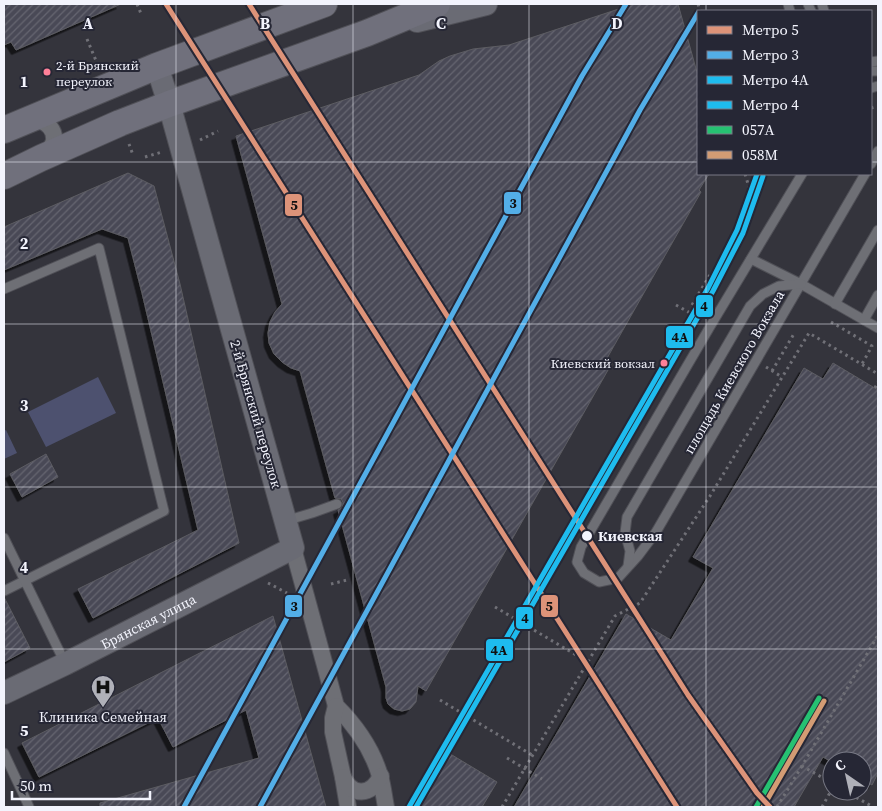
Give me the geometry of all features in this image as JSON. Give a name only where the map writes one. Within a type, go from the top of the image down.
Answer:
[{"type":"main road","points":[[15,122],[157,66],[324,4]]},
{"type":"main road","points":[[4,176],[113,126],[367,33],[438,4]]},
{"type":"street","points":[[367,33],[486,4]]},
{"type":"street","name":"2-й Брянский переулок","points":[[157,66],[336,706],[333,718],[333,732],[348,807]]},
{"type":"street","points":[[15,122],[42,120],[48,124],[54,138],[53,145],[49,152],[41,158]]},
{"type":"street","name":"Брянская улица","points":[[4,693],[293,548]]},
{"type":"street","name":"2-й Брянский переулок","points":[[336,706],[351,721],[367,744],[381,776],[386,807]]},
{"type":"street","points":[[343,776],[347,784],[354,790],[362,792],[370,790],[377,784],[381,776]]},
{"type":"lane","points":[[872,162],[878,151]]},
{"type":"lane","name":"площадь Киевского Вокзала","points":[[801,175],[581,546],[577,562],[584,574],[599,582],[618,578],[656,532],[801,284]]},
{"type":"lane","points":[[801,284],[864,175]]},
{"type":"lane","points":[[834,304],[878,230]]},
{"type":"lane","points":[[4,288],[99,248],[164,511],[4,591]]},
{"type":"lane","points":[[751,259],[801,284],[878,328]]},
{"type":"lane","name":"площадь Киевского Вокзала","points":[[628,567],[630,551],[626,533],[627,517],[750,306],[763,294],[779,286],[801,284]]},
{"type":"lane","points":[[864,320],[878,295]]},
{"type":"lane","points":[[285,521],[336,504]]},
{"type":"lane","points":[[4,538],[65,664]]},
{"type":"lane","points":[[4,754],[29,807]]},
{"type":"path","points":[[137,4],[142,16]]},
{"type":"path","points":[[87,39],[97,63]]},
{"type":"path","points":[[200,140],[218,131]]},
{"type":"path","points":[[128,142],[133,154]]},
{"type":"path","points":[[145,157],[162,152]]},
{"type":"path","points":[[745,175],[748,186]]},
{"type":"path","points":[[692,305],[711,273]]},
{"type":"path","points":[[676,305],[701,319]]},
{"type":"path","points":[[831,322],[872,346],[862,364]]},
{"type":"path","points":[[772,371],[795,332]]},
{"type":"path","points":[[502,807],[614,616],[640,603],[710,496],[809,333],[878,374]]},
{"type":"path","points":[[764,366],[782,377]]},
{"type":"path","points":[[875,388],[878,382]]},
{"type":"path","points":[[264,578],[266,582],[289,594]]},
{"type":"path","points":[[331,584],[347,580]]},
{"type":"path","points":[[495,607],[588,662]]},
{"type":"path","points":[[777,807],[878,635]]},
{"type":"path","points":[[440,700],[532,755]]},
{"type":"path","points":[[507,758],[542,778]]},
{"type":"path","points":[[802,766],[822,777]]},
{"type":"shaded area","points":[[98,377],[116,413],[46,447],[28,412]]},
{"type":"shaded area","points":[[6,430],[17,453],[4,459],[4,431]]},
{"type":"building","points":[[4,4],[121,4],[16,50],[11,42],[4,45]]},
{"type":"building","points":[[634,4],[678,4],[697,72],[697,175],[708,175],[699,190],[701,192],[606,360],[612,363],[426,691],[418,686],[416,702],[410,709],[402,711],[394,709],[388,704],[386,698],[386,687],[338,510],[342,508],[343,502],[341,499],[335,498],[300,371],[282,362],[274,354],[269,343],[270,322],[282,304],[236,136],[419,75],[450,56],[473,49],[509,45]]},
{"type":"building","points":[[128,173],[154,186],[180,284],[239,543],[93,618],[78,589],[198,530],[128,238],[102,229],[4,270],[4,227]]},
{"type":"building","points":[[833,363],[878,390],[878,773],[872,785],[872,751],[822,751],[822,759],[794,807],[514,807],[626,614],[671,640],[713,568],[693,557],[804,368],[823,379]]},
{"type":"building","points":[[46,454],[58,477],[22,497],[10,474]]},
{"type":"building","points":[[4,597],[30,648],[4,662]]},
{"type":"building","points":[[273,616],[326,807],[100,807],[100,803],[259,758],[246,710],[173,747],[158,718],[39,777],[22,743]]},
{"type":"building","points":[[447,752],[497,782],[482,807],[415,807]]},
{"type":"metro line","name":"5","points":[[166,4],[677,807]]},
{"type":"metro line","name":"5","points":[[249,4],[688,695],[757,793],[770,807]]},
{"type":"metro line","name":"3","points":[[184,807],[582,76],[626,4]]},
{"type":"metro line","name":"3","points":[[260,807],[640,110],[697,15]]},
{"type":"metro line","name":"4А","points":[[409,807],[708,288],[737,230],[757,175]]},
{"type":"metro line","name":"4","points":[[416,807],[713,291],[743,233],[763,176]]},
{"type":"transit line","name":"057А","points":[[756,807],[819,698]]},
{"type":"transit line","name":"058М","points":[[763,807],[824,701]]},
{"type":"place","name":"2-й Брянский переулок","points":[[47,72]]},
{"type":"place","name":"Киевский вокзал","points":[[664,363]]},
{"type":"place","name":"Киевская","points":[[587,536]]},
{"type":"place","name":"Клиника Семейная","points":[[103,708]]}]
